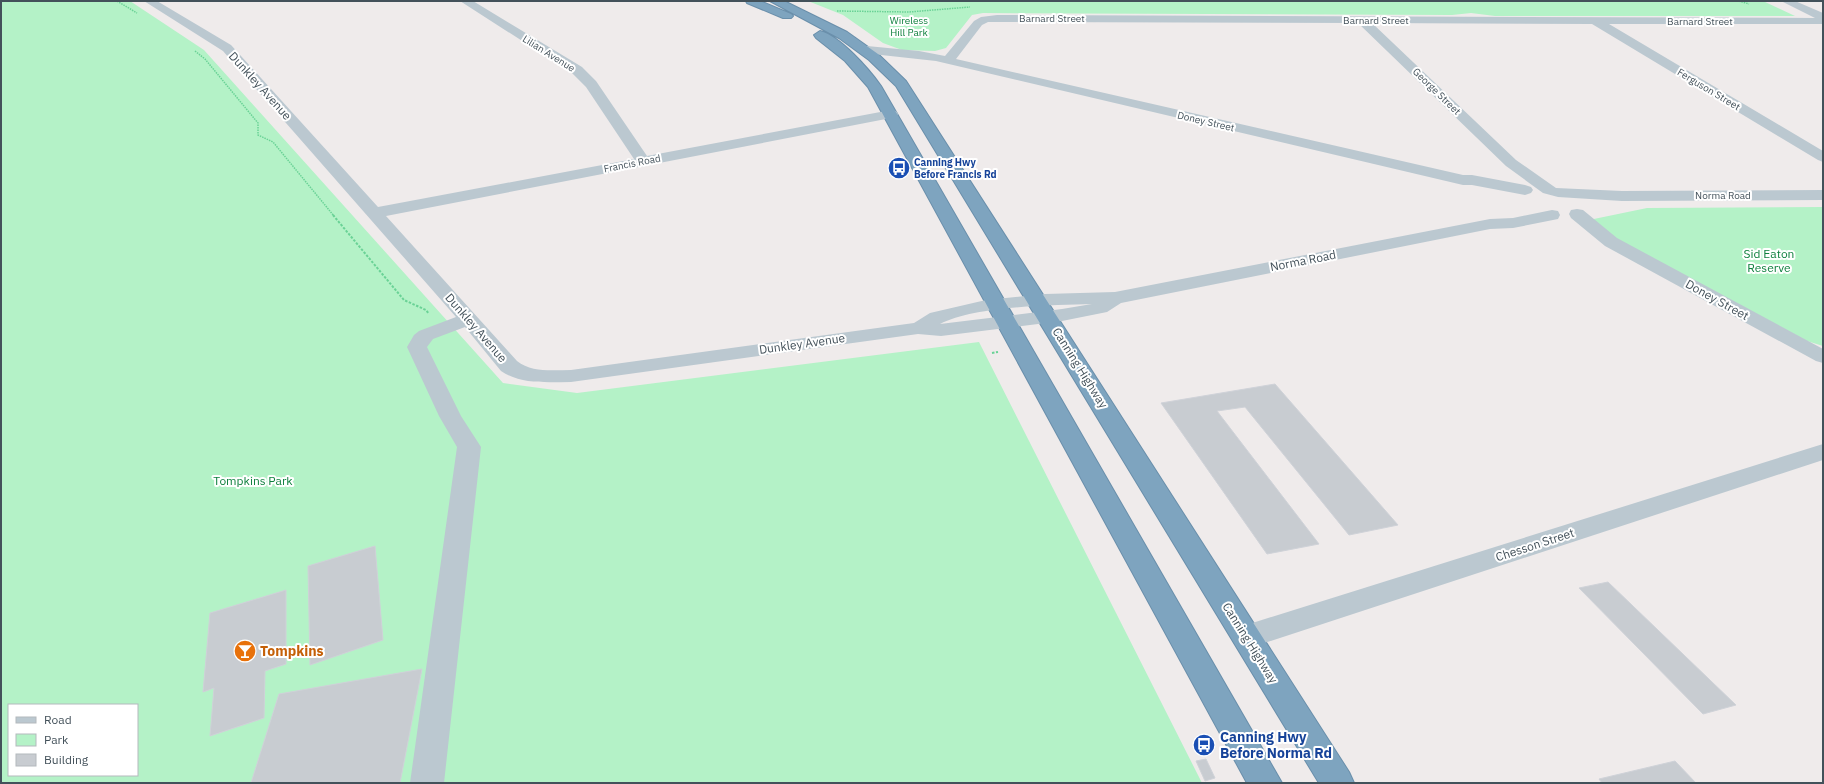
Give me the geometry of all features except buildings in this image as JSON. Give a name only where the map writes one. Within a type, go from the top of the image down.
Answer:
[{"type":"highway","points":[[751,1],[794,20],[821,35],[841,50],[856,64],[874,86],[1265,783]]},
{"type":"highway","name":"Canning Highway","points":[[775,1],[819,20],[900,69],[920,112],[1337,783]]},
{"type":"street","name":"Lilian Avenue","points":[[465,1],[577,70],[591,84],[643,161]]},
{"type":"street","points":[[1786,1],[1823,17]]},
{"type":"street","name":"Dunkley Avenue","points":[[143,7],[226,48],[469,319],[509,366],[526,374],[559,377],[918,328],[942,330],[1003,314]]},
{"type":"street","name":"Barnard Street","points":[[948,61],[978,23],[993,18],[1596,21],[1823,20]]},
{"type":"street","name":"George Street","points":[[1362,20],[1511,163],[1554,191],[1568,212]]},
{"type":"street","name":"Ferguson Street","points":[[1596,21],[1823,157]]},
{"type":"street","name":"Doney Street","points":[[867,50],[933,56],[948,61],[1463,180],[1473,185],[1524,195]]},
{"type":"street","name":"Doney Street","points":[[900,69],[932,60],[948,61]]},
{"type":"street","name":"Francis Road","points":[[374,213],[890,114]]},
{"type":"street","name":"George Street","points":[[1511,163],[1511,169],[1524,195]]},
{"type":"street","name":"Norma Road","points":[[1490,224],[1513,212],[1524,195],[1554,191],[1622,196],[1823,195]]},
{"type":"street","points":[[1524,195],[1538,211],[1568,212]]},
{"type":"street","name":"Norma Road","points":[[1003,314],[1043,309],[1100,308],[1115,298],[1490,224],[1513,223],[1568,212],[1622,196]]},
{"type":"street","name":"Doney Street","points":[[1568,212],[1598,237],[1611,242],[1823,357]]},
{"type":"street","points":[[427,783],[469,447],[450,416],[417,347],[421,339],[438,330],[469,319]]},
{"type":"street","name":"Chesson Street","points":[[1246,637],[1823,452]]},
{"type":"path","points":[[117,1],[143,7]]},
{"type":"path","points":[[834,11],[909,12],[960,8]]},
{"type":"path","points":[[194,50],[205,59],[258,123],[258,135],[273,142],[404,300],[426,310],[438,330]]},
{"type":"green space","name":"Tompkins Park","points":[[1,1],[130,1],[204,50],[503,383],[577,393],[979,342],[1202,783],[1,783]]},
{"type":"green space","name":"Wireless Hill Park","points":[[808,1],[1763,1],[1795,16],[1495,16],[1471,13],[1452,15],[983,13],[972,15],[946,48],[935,51],[902,50],[883,43],[843,15]]},
{"type":"green space","name":"Sid Eaton Reserve","points":[[1823,207],[1823,346],[1807,341],[1603,232],[1589,220],[1647,208]]},
{"type":"place","name":"Canning Hwy Before Francis Rd","points":[[899,168]]},
{"type":"place","name":"Tompkins","points":[[245,651]]},
{"type":"place","name":"Canning Hwy Before Norma Rd","points":[[1204,745]]}]
